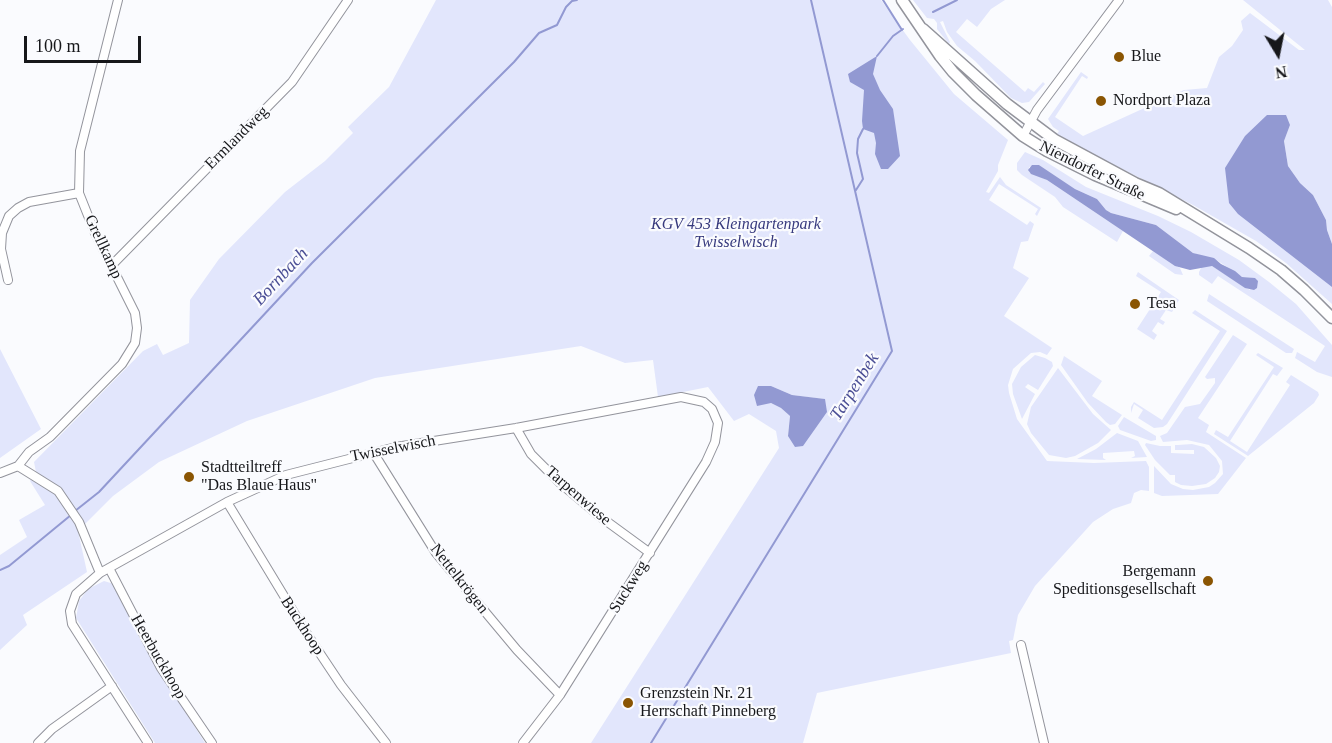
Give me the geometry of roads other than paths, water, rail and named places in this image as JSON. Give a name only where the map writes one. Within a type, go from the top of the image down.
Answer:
[{"type":"main road","name":"Niendorfer Straße","points":[[902,0],[953,72],[1023,136],[1095,175],[1152,201],[1199,218]]},
{"type":"main road","name":"Niendorfer Straße","points":[[923,29],[982,83],[1030,122],[1074,151],[1159,193],[1250,248],[1281,270],[1332,318]]},
{"type":"street","name":"Grellkamp","points":[[18,466],[29,452],[50,437],[122,364],[135,343],[137,328],[135,313],[95,233],[79,193],[80,151],[118,0]]},
{"type":"street","name":"Ermlandweg","points":[[112,265],[292,82],[348,0]]},
{"type":"street","points":[[1023,136],[1037,110],[1119,0]]},
{"type":"street","points":[[8,280],[1,249],[2,233],[9,216],[30,202],[79,193]]},
{"type":"street","name":"Twisselwisch","points":[[112,686],[72,624],[70,611],[76,594],[108,568],[227,502],[286,475],[373,452],[681,397],[704,402],[712,409],[718,423]]},
{"type":"street","name":"Suckweg","points":[[523,743],[560,695],[706,462],[715,442],[718,423]]},
{"type":"street","name":"Tarpenwiese","points":[[516,428],[531,454],[560,483],[598,515],[650,553]]},
{"type":"street","name":"Nettelkrögen","points":[[373,452],[436,553],[517,650],[560,695]]},
{"type":"street","points":[[0,473],[18,466],[58,491],[79,522],[100,573]]},
{"type":"street","name":"Buckhoop","points":[[227,502],[307,634],[341,685],[386,743]]},
{"type":"street","name":"Heerbuckhoop","points":[[108,568],[161,668],[212,743]]},
{"type":"street","points":[[1022,645],[1044,743]]},
{"type":"street","points":[[38,743],[52,729],[112,686],[148,743]]},
{"type":"water","points":[[877,56],[873,74],[880,90],[893,109],[900,156],[888,169],[881,169],[875,154],[874,133],[863,129],[864,90],[850,82],[848,74]]},
{"type":"water","points":[[1267,115],[1286,115],[1290,125],[1284,141],[1288,166],[1300,183],[1313,195],[1326,220],[1332,244],[1332,287],[1238,214],[1229,203],[1225,168],[1245,136]]},
{"type":"water","points":[[1032,165],[1039,165],[1075,189],[1097,199],[1111,213],[1156,225],[1193,253],[1214,258],[1242,277],[1255,278],[1258,281],[1257,288],[1254,290],[1245,288],[1212,266],[1190,270],[1175,266],[1047,180],[1031,174],[1028,170]]},
{"type":"water","points":[[758,386],[771,386],[792,395],[825,399],[827,412],[803,446],[795,447],[788,436],[790,416],[781,408],[771,403],[757,406],[754,395]]},
{"type":"waterway","name":"Bornbach","points":[[75,511],[99,492],[312,263],[514,62],[539,33],[557,25],[566,7],[572,1],[577,0]]},
{"type":"waterway","name":"Tarpenbek","points":[[651,743],[892,351],[811,0]]},
{"type":"waterway","points":[[883,0],[902,30]]},
{"type":"waterway","points":[[933,12],[957,0]]},
{"type":"waterway","points":[[877,56],[893,36],[903,29]]},
{"type":"waterway","points":[[856,190],[863,179],[857,153],[858,139],[863,129]]},
{"type":"waterway","name":"Bornbach","points":[[0,570],[9,566],[71,515]]},
{"type":"place","name":"Blue","points":[[1119,57]]},
{"type":"place","name":"Nordport Plaza","points":[[1101,101]]},
{"type":"place","name":"Tesa","points":[[1135,304]]},
{"type":"place","name":"Stadtteiltreff \"Das Blaue Haus\"","points":[[189,477]]},
{"type":"place","name":"Bergemann Speditionsgesellschaft","points":[[1208,581]]},
{"type":"place","name":"Grenzstein Nr. 21 Herrschaft Pinneberg","points":[[628,703]]},
{"type":"park label","name":"KGV 453 Kleingartenpark Twisselwisch","points":[[736,234]]}]
